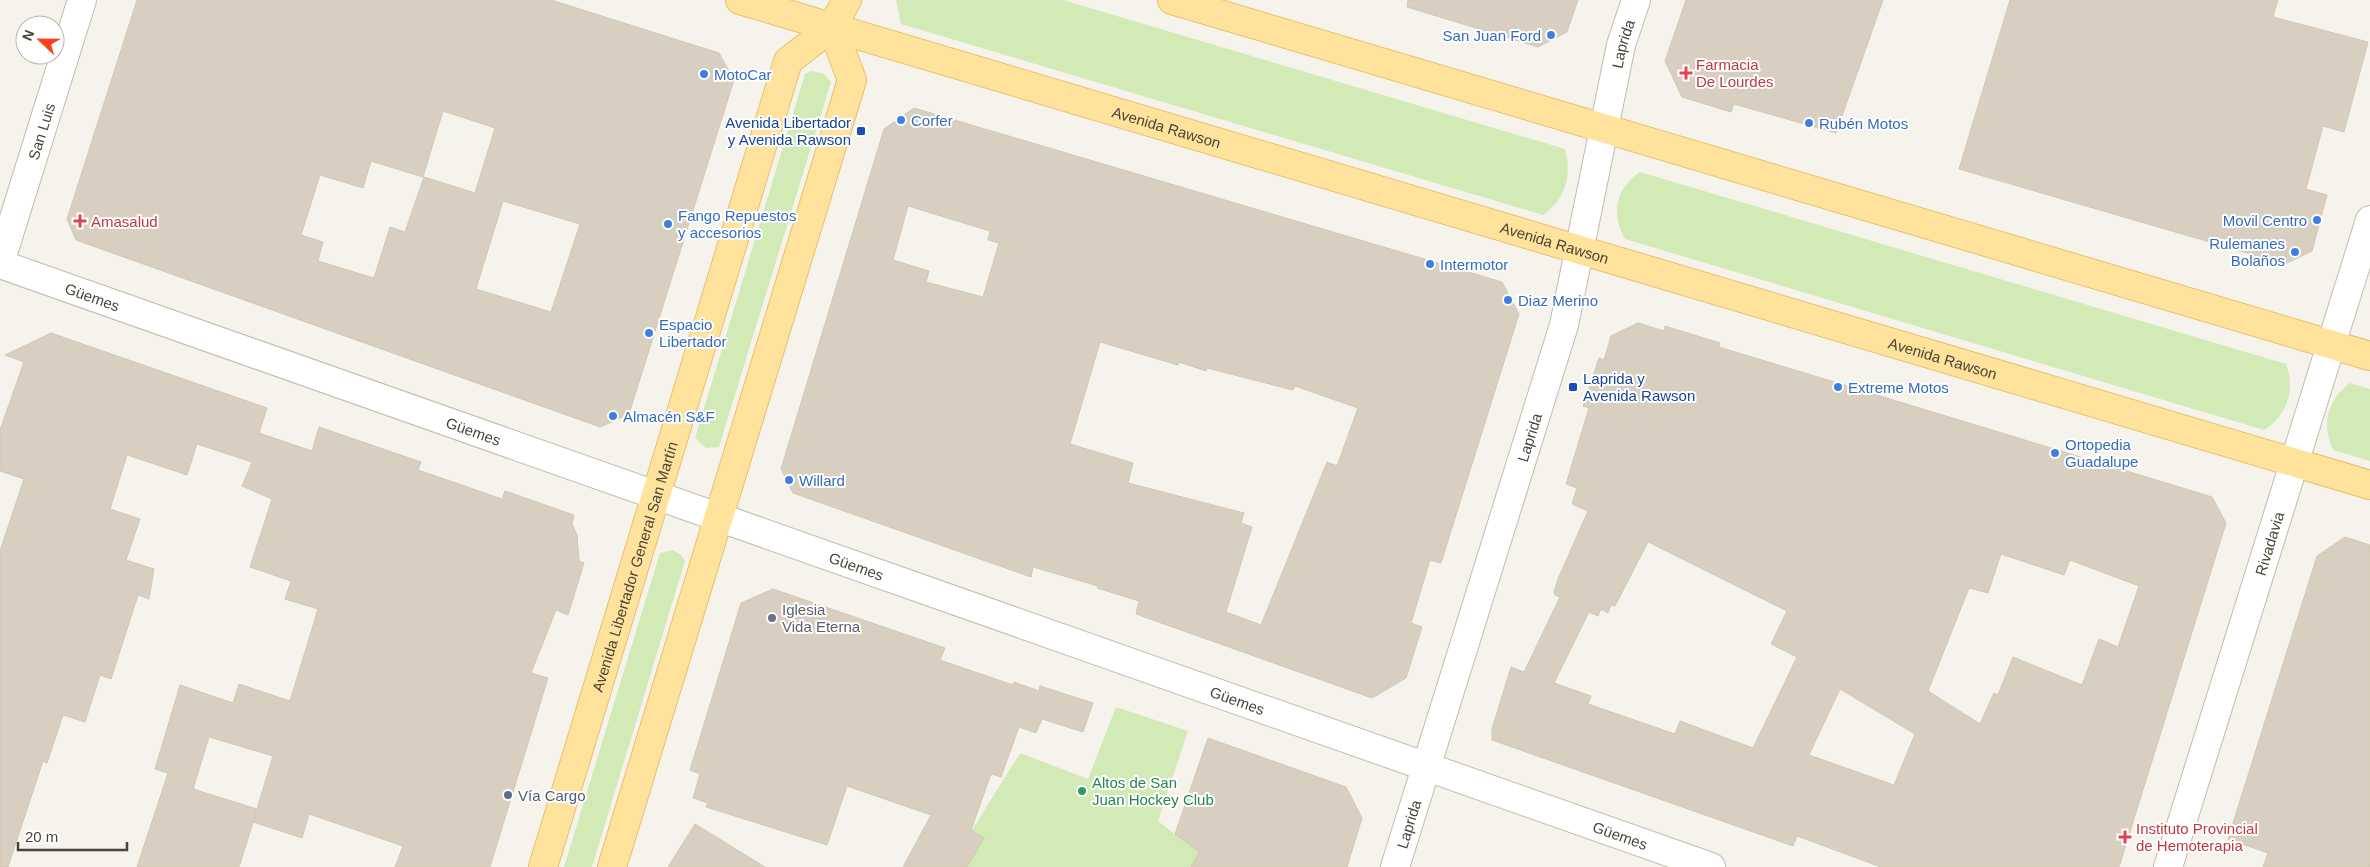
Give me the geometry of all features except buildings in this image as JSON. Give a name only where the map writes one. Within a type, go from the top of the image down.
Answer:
[{"type":"main road","name":"Avenida Rawson","points":[[740,0],[2370,485]]},
{"type":"main road","name":"Avenida Libertador General San Martín","points":[[543,867],[788,61],[832,27],[847,0]]},
{"type":"main road","points":[[1172,0],[2370,356]]},
{"type":"main road","points":[[612,867],[852,80],[832,27]]},
{"type":"street","name":"San Luis","points":[[0,263],[82,0]]},
{"type":"street","name":"Laprida","points":[[1395,867],[1564,325],[1621,45],[1636,0]]},
{"type":"street","name":"Rivadavia","points":[[2168,867],[2296,463],[2370,220]]},
{"type":"street","name":"Güemes","points":[[0,263],[1711,867]]},
{"type":"green space","points":[[896,0],[1063,0],[1565,149],[1568,168],[1565,186],[1557,202],[1543,215],[901,24]]},
{"type":"green space","points":[[812,71],[824,74],[831,82],[719,447],[706,448],[695,438],[805,74]]},
{"type":"green space","points":[[1640,172],[2286,364],[2290,383],[2287,401],[2279,417],[2264,430],[1625,239],[1618,220],[1618,202],[1625,186]]},
{"type":"green space","points":[[2350,383],[2370,389],[2370,461],[2333,450],[2329,440],[2327,422],[2331,405]]},
{"type":"green space","points":[[673,550],[681,555],[685,561],[592,867],[564,867],[660,553]]},
{"type":"green space","name":"Altos de San Juan Hockey Club","points":[[1116,707],[1188,731],[1158,821],[1218,867],[949,867],[1020,753],[1088,779]]},
{"type":"place","name":"San Juan Ford","points":[[1551,35]]},
{"type":"place","name":"Farmacia De Lourdes","points":[[1686,73]]},
{"type":"place","name":"MotoCar","points":[[704,74]]},
{"type":"place","name":"Corfer","points":[[901,120]]},
{"type":"place","name":"Rubén Motos","points":[[1809,123]]},
{"type":"place","name":"Avenida Libertador y Avenida Rawson","points":[[861,131]]},
{"type":"place","name":"Movil Centro","points":[[2317,220]]},
{"type":"place","name":"Amasalud","points":[[80,221]]},
{"type":"place","name":"Fango Repuestos y accesorios","points":[[668,224]]},
{"type":"place","name":"Rulemanes Bolaños","points":[[2295,252]]},
{"type":"place","name":"Intermotor","points":[[1430,264]]},
{"type":"place","name":"Diaz Merino","points":[[1508,300]]},
{"type":"place","name":"Espacio Libertador","points":[[649,333]]},
{"type":"place","name":"Laprida y Avenida Rawson","points":[[1573,387]]},
{"type":"place","name":"Extreme Motos","points":[[1838,387]]},
{"type":"place","name":"Almacén S&F","points":[[613,416]]},
{"type":"place","name":"Ortopedia Guadalupe","points":[[2055,453]]},
{"type":"place","name":"Willard","points":[[789,480]]},
{"type":"place","name":"Iglesia Vida Eterna","points":[[772,618]]},
{"type":"place","name":"Altos de San Juan Hockey Club","points":[[1082,791]]},
{"type":"place","name":"Vía Cargo","points":[[508,795]]},
{"type":"place","name":"Instituto Provincial de Hemoterapia","points":[[2125,837]]}]
